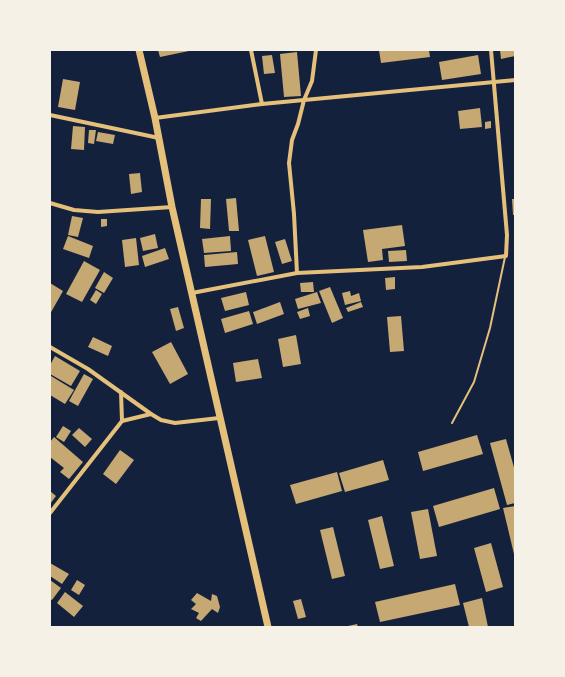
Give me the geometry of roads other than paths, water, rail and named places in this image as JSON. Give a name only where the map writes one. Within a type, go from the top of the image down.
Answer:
[{"type":"main road","points":[[139,50],[219,418],[268,627]]},
{"type":"street","points":[[251,50],[262,104]]},
{"type":"street","points":[[297,273],[294,214],[289,162],[292,140],[304,100],[312,81],[316,50]]},
{"type":"street","points":[[192,293],[297,273],[422,267],[506,256],[507,235],[490,50]]},
{"type":"street","points":[[155,118],[262,104],[515,80]]},
{"type":"street","points":[[50,115],[159,138]]},
{"type":"street","points":[[50,203],[74,210],[98,212],[172,207]]},
{"type":"street","points":[[51,349],[88,369],[161,420],[175,423],[219,418]]},
{"type":"street","points":[[121,392],[122,421]]},
{"type":"street","points":[[50,513],[122,421],[151,414]]},
{"type":"lane","points":[[452,423],[474,382],[490,328],[506,256]]}]
